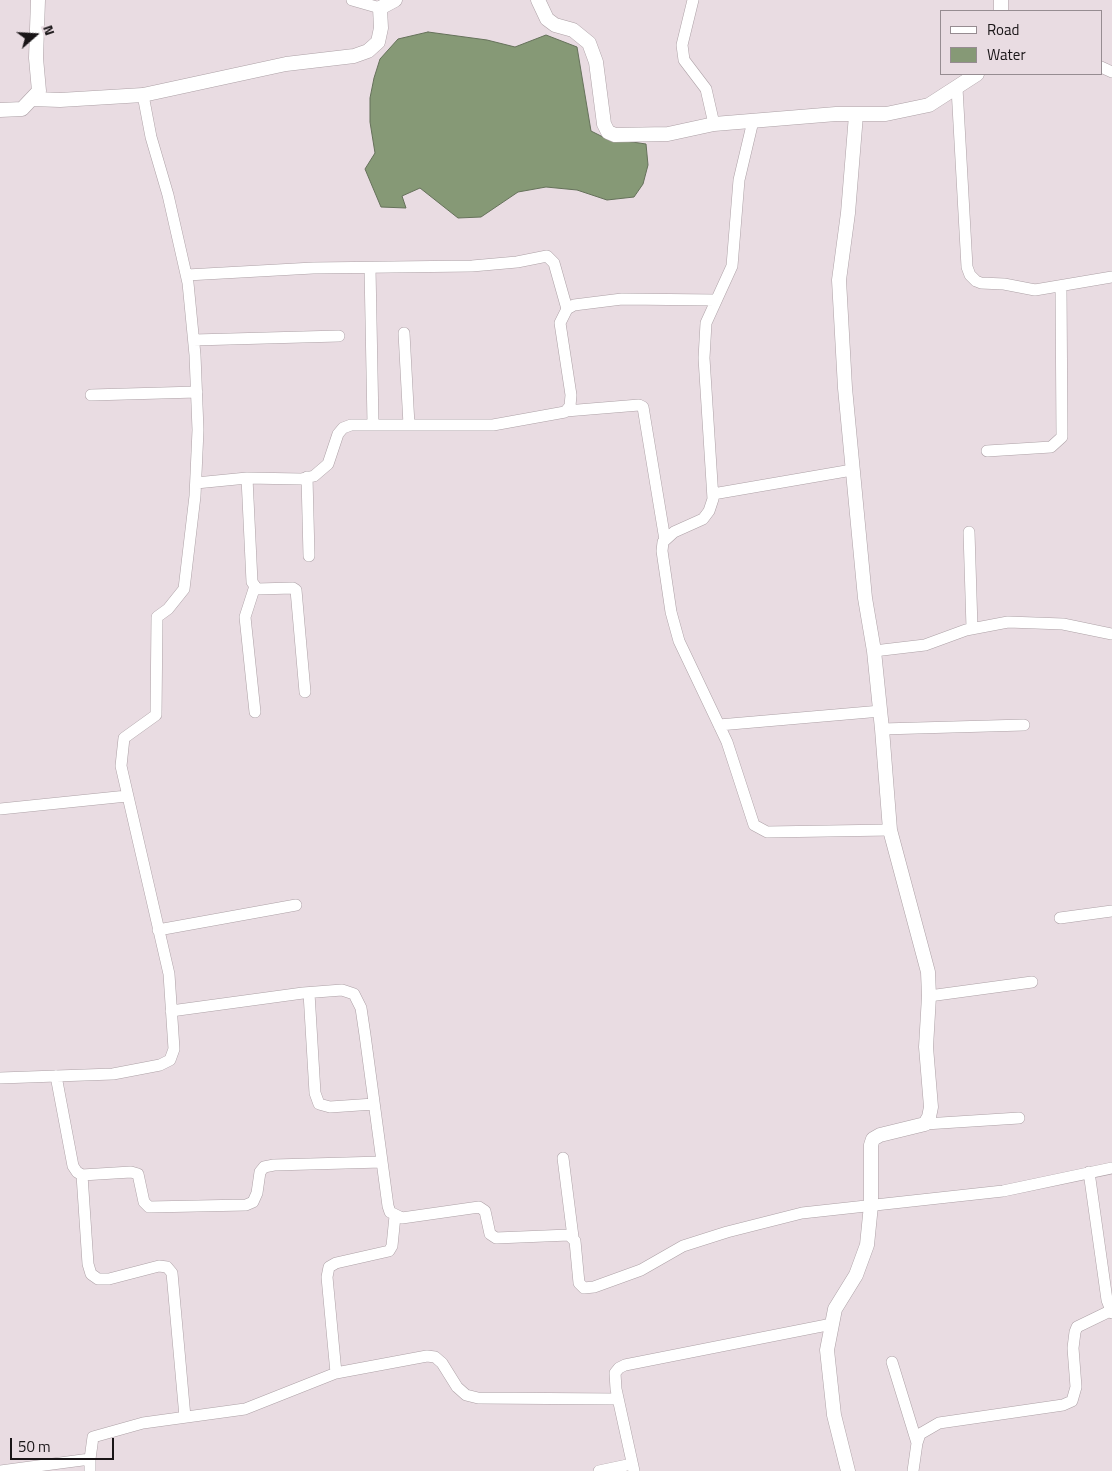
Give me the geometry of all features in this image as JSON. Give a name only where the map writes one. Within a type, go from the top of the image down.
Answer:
[{"type":"street","points":[[0,110],[22,109],[39,91],[36,58],[38,0]]},
{"type":"street","points":[[352,0],[380,8],[395,0]]},
{"type":"street","points":[[538,0],[547,20],[555,25],[573,30],[589,43],[596,62],[604,124],[608,132],[615,135],[668,134],[714,124],[886,114],[929,105],[975,75]]},
{"type":"street","points":[[693,0],[682,45],[684,60],[706,89],[714,124]]},
{"type":"street","points":[[32,99],[60,100],[143,95],[286,64],[354,56],[368,51],[378,42],[381,28],[380,8]]},
{"type":"street","points":[[957,88],[967,267],[970,275],[976,281],[982,283],[1004,284],[1035,290],[1112,277]]},
{"type":"street","points":[[0,1078],[113,1074],[160,1065],[170,1060],[174,1049],[169,974],[120,766],[124,738],[156,715],[157,617],[168,610],[184,589],[196,483],[198,430],[194,340],[187,275],[143,95]]},
{"type":"street","points":[[856,115],[848,213],[839,280],[852,470],[865,598],[874,651],[890,830],[928,972],[929,996],[926,1047],[931,1107],[930,1117],[925,1124]]},
{"type":"street","points":[[665,540],[674,532],[704,519],[709,512],[713,494],[704,358],[706,323],[714,300],[732,266],[739,180],[753,121]]},
{"type":"street","points":[[187,275],[472,266],[517,262],[547,256],[554,263],[567,309]]},
{"type":"street","points":[[370,268],[373,424]]},
{"type":"street","points":[[987,451],[1051,447],[1062,437],[1061,287]]},
{"type":"street","points":[[566,411],[570,406],[571,395],[560,323],[567,309],[574,305],[622,298],[714,300]]},
{"type":"street","points":[[404,333],[409,425]]},
{"type":"street","points":[[194,340],[339,336]]},
{"type":"street","points":[[91,395],[196,392]]},
{"type":"street","points":[[196,483],[247,478],[307,477],[322,471],[328,464],[338,434],[343,428],[351,425],[493,425],[566,411],[639,405],[643,407],[665,540],[662,551],[671,612],[679,641],[720,724],[751,819],[760,829],[767,832],[890,830]]},
{"type":"street","points":[[713,494],[852,470]]},
{"type":"street","points":[[307,477],[308,556]]},
{"type":"street","points":[[247,478],[252,582],[257,589],[293,588],[296,590],[305,692]]},
{"type":"street","points":[[969,532],[972,628]]},
{"type":"street","points":[[254,712],[245,617],[255,586]]},
{"type":"street","points":[[874,651],[925,645],[972,628],[1008,622],[1063,624],[1112,634]]},
{"type":"street","points":[[720,724],[880,711]]},
{"type":"street","points":[[882,729],[1024,725]]},
{"type":"street","points":[[0,809],[127,796]]},
{"type":"street","points":[[158,930],[296,905]]},
{"type":"street","points":[[1060,918],[1112,911]]},
{"type":"street","points":[[929,996],[1032,982]]},
{"type":"street","points":[[171,1011],[309,993],[349,991],[357,1000],[365,1035],[388,1206],[395,1216],[402,1218],[479,1207],[485,1211],[490,1234],[496,1238],[566,1234],[572,1237]]},
{"type":"street","points":[[309,993],[315,1094],[318,1104],[330,1107],[374,1104]]},
{"type":"street","points":[[56,1076],[73,1166],[77,1172],[82,1175],[131,1172],[138,1174],[144,1202],[149,1207],[246,1205],[253,1202],[257,1193],[260,1172],[264,1167],[382,1162]]},
{"type":"street","points":[[848,1471],[834,1415],[827,1350],[835,1309],[856,1275],[867,1245],[871,1145],[873,1139],[880,1135],[925,1124],[1019,1118]]},
{"type":"street","points":[[563,1158],[579,1282],[581,1287],[588,1288],[641,1270],[683,1246],[727,1232],[818,1210],[1003,1191],[1112,1168]]},
{"type":"street","points":[[914,1471],[917,1443],[920,1434],[939,1423],[1063,1405],[1072,1401],[1076,1387],[1073,1348],[1075,1332],[1081,1324],[1111,1312],[1107,1300],[1089,1172]]},
{"type":"street","points":[[82,1175],[88,1264],[91,1274],[98,1279],[109,1279],[159,1266],[167,1267],[172,1273],[185,1417]]},
{"type":"street","points":[[336,1373],[326,1277],[329,1267],[336,1263],[388,1251],[392,1246],[395,1216]]},
{"type":"street","points":[[598,1471],[633,1468],[618,1399],[615,1373],[625,1365],[832,1324]]},
{"type":"street","points":[[0,1471],[90,1465],[93,1437],[143,1423],[245,1408],[336,1373],[426,1356],[435,1357],[442,1363],[456,1387],[466,1395],[478,1398],[618,1399]]},
{"type":"street","points":[[892,1362],[917,1443]]},
{"type":"water","points":[[428,32],[487,40],[515,47],[546,35],[577,47],[591,131],[605,138],[646,144],[648,165],[643,184],[634,197],[607,200],[577,190],[546,187],[518,192],[481,217],[458,218],[420,188],[402,196],[406,208],[381,207],[365,169],[375,153],[370,122],[370,98],[374,78],[380,59],[398,39]]}]
